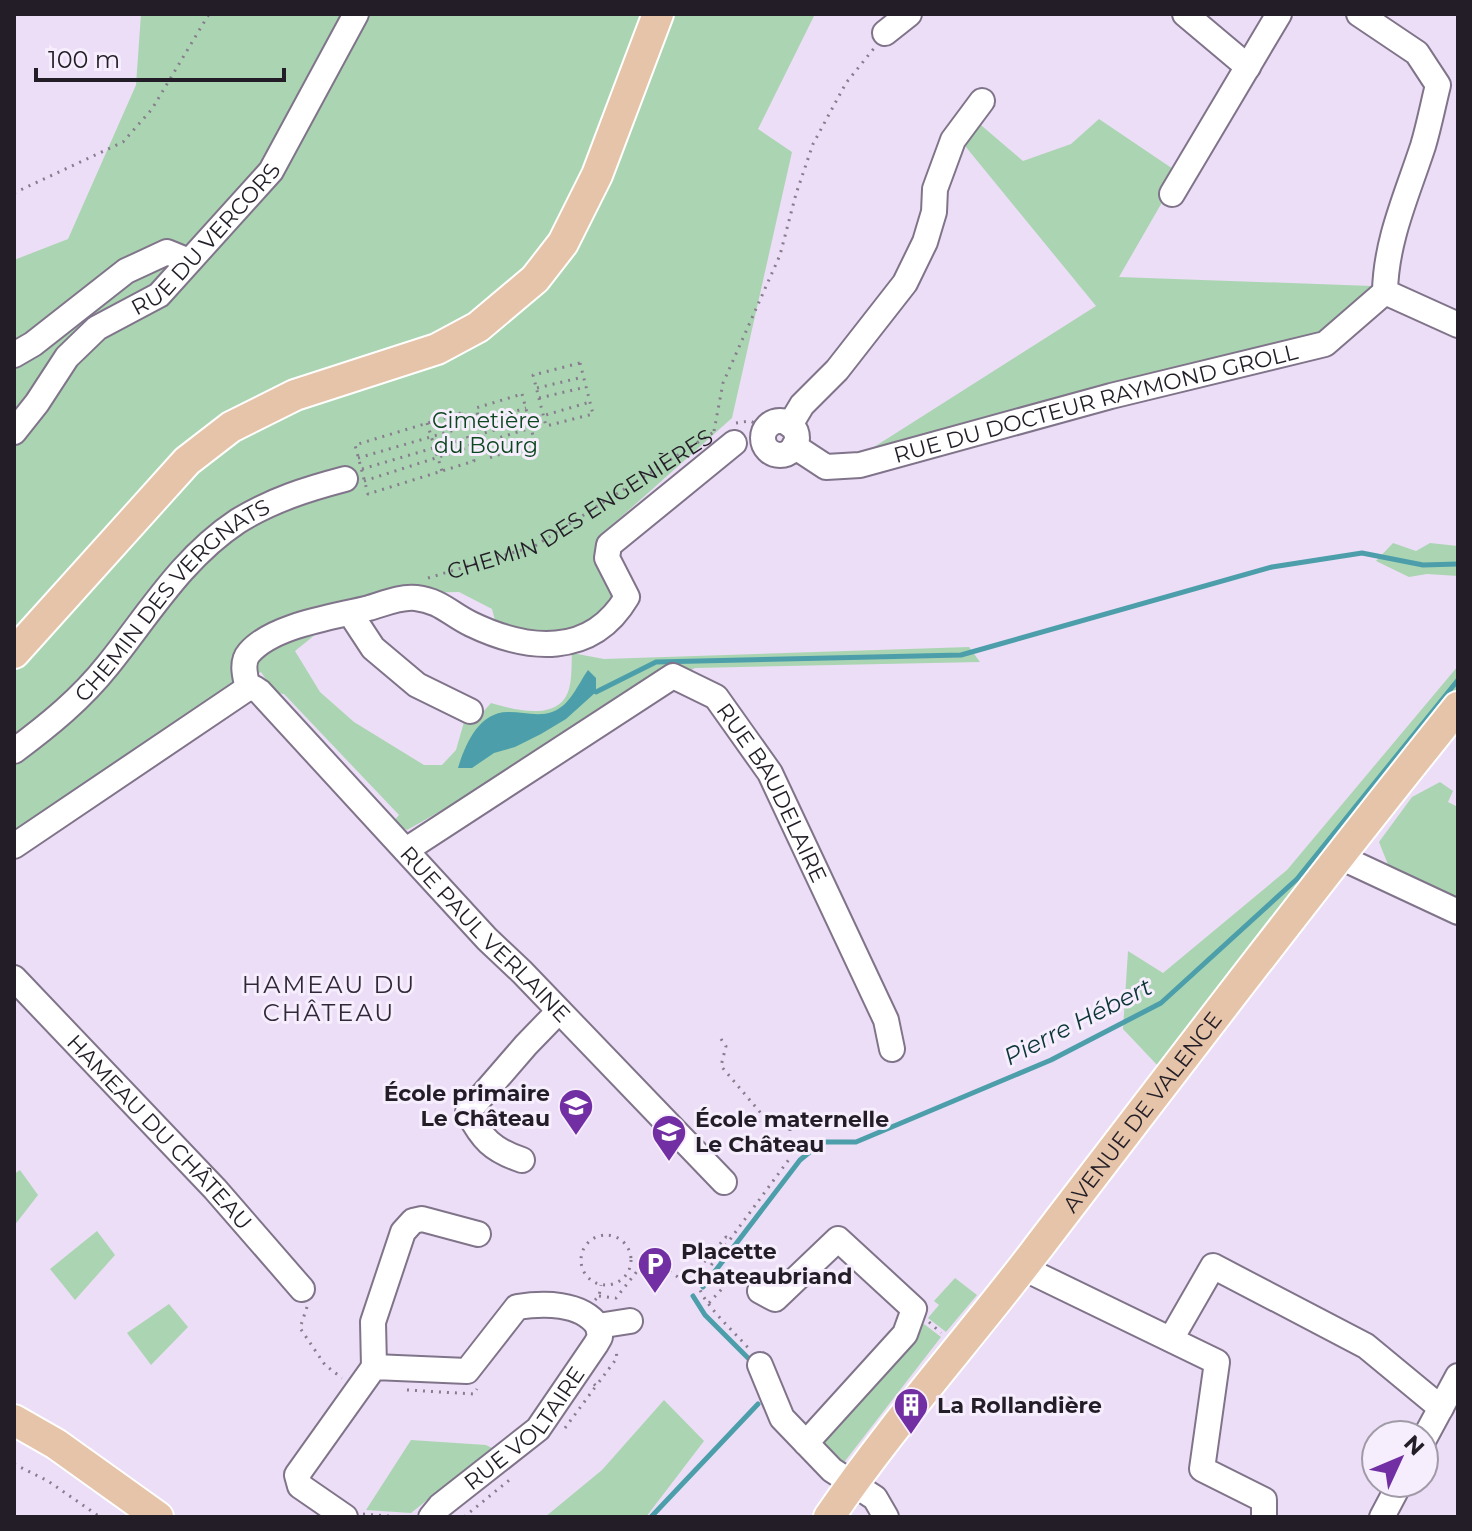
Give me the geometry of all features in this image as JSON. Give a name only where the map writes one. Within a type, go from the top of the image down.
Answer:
[{"type":"main road","points":[[14,653],[187,461],[231,427],[295,395],[437,349],[478,327],[535,279],[563,243],[597,175],[658,14]]},
{"type":"main road","name":"AVENUE DE VALENCE","points":[[829,1517],[1338,856],[1458,707]]},
{"type":"main road","points":[[14,1420],[56,1444],[158,1517]]},
{"type":"street","name":"RUE DU VERCORS","points":[[14,432],[67,357],[97,328],[159,295],[271,171],[356,14]]},
{"type":"street","points":[[885,33],[909,14]]},
{"type":"street","points":[[1185,14],[1248,67]]},
{"type":"street","points":[[1172,194],[1279,14]]},
{"type":"street","points":[[1359,14],[1417,53],[1438,85],[1423,145],[1395,225],[1385,267],[1385,292],[1458,325]]},
{"type":"street","name":"RUE DU DOCTEUR RAYMOND GROLL","points":[[982,101],[953,140],[935,189],[934,212],[925,242],[905,283],[837,370],[802,405],[792,436],[826,467],[860,465],[1111,396],[1325,344],[1385,292]]},
{"type":"street","points":[[14,355],[33,344],[126,271],[167,252],[189,261]]},
{"type":"street","points":[[14,846],[248,688],[244,665],[247,654],[264,640],[307,623],[411,597],[434,600],[470,624],[524,643],[563,644],[599,631],[618,612],[627,597],[607,558],[609,545],[734,443]]},
{"type":"street","name":"CHEMIN DES VERGNATS","points":[[14,751],[62,716],[107,666],[177,574],[202,550],[236,523],[267,505],[357,472]]},
{"type":"street","points":[[350,613],[373,648],[417,685],[470,711]]},
{"type":"street","name":"RUE BAUDELAIRE","points":[[406,850],[673,676],[716,697],[770,773],[886,1020],[892,1049]]},
{"type":"street","name":"RUE PAUL VERLAINE","points":[[248,688],[260,692],[487,939],[724,1182]]},
{"type":"street","points":[[1338,856],[1458,912]]},
{"type":"street","name":"HAMEAU DU CHÂTEAU","points":[[14,978],[215,1189],[302,1289]]},
{"type":"street","points":[[522,1160],[506,1155],[481,1136],[468,1112],[559,1011]]},
{"type":"street","points":[[348,1515],[300,1486],[297,1475],[374,1367],[373,1322],[403,1232],[413,1221],[422,1219],[478,1234]]},
{"type":"street","points":[[760,1291],[775,1299],[838,1239],[914,1309],[905,1334],[806,1443]]},
{"type":"street","points":[[1171,1339],[1213,1266],[1366,1346],[1441,1408]]},
{"type":"street","points":[[1023,1268],[1217,1362],[1202,1469],[1264,1500],[1264,1517]]},
{"type":"street","points":[[374,1367],[467,1371],[517,1307],[573,1307],[593,1319],[598,1326],[630,1321]]},
{"type":"street","name":"RUE VOLTAIRE","points":[[431,1517],[440,1506],[538,1429],[596,1344],[600,1337],[598,1326]]},
{"type":"street","points":[[760,1365],[782,1418],[832,1470],[875,1498],[886,1517]]},
{"type":"street","points":[[1435,1419],[1458,1376]]},
{"type":"street","points":[[1382,1517],[1392,1499]]},
{"type":"path","points":[[14,193],[123,142],[152,109],[209,14]]},
{"type":"path","name":"CHEMIN DES ENGENIÈRES","points":[[420,581],[535,546],[714,431],[723,383],[780,255],[813,144],[846,83],[885,33]]},
{"type":"path","points":[[580,363],[583,377],[593,414],[546,426],[533,375],[580,363]]},
{"type":"path","points":[[537,388],[583,377]]},
{"type":"path","points":[[539,398],[586,387]]},
{"type":"path","points":[[522,394],[526,408],[535,443],[489,458],[476,408],[522,394]]},
{"type":"path","points":[[357,472],[590,402]]},
{"type":"path","points":[[479,422],[526,408]]},
{"type":"path","points":[[461,413],[474,461],[368,494],[357,472],[355,445],[427,423],[461,413]]},
{"type":"path","points":[[427,423],[442,471]]},
{"type":"path","points":[[357,472],[431,437],[465,427]]},
{"type":"path","points":[[485,442],[532,428]]},
{"type":"path","points":[[357,472],[438,458],[470,447]]},
{"type":"path","points":[[721,1039],[726,1046],[721,1066],[765,1118],[790,1124],[790,1158],[698,1283],[709,1303],[760,1365]]},
{"type":"path","points":[[611,1235],[623,1241],[630,1252],[631,1265],[625,1277],[614,1285],[601,1285],[589,1279],[582,1268],[581,1255],[587,1243],[598,1236],[611,1235]]},
{"type":"path","points":[[601,1285],[599,1296],[616,1298],[649,1256],[686,1283],[726,1237],[730,1240]]},
{"type":"path","points":[[709,1303],[730,1280],[745,1277],[760,1291]]},
{"type":"path","points":[[302,1289],[307,1311],[300,1328],[325,1365],[357,1391]]},
{"type":"path","points":[[914,1309],[958,1349]]},
{"type":"path","points":[[398,1390],[474,1394],[482,1383]]},
{"type":"path","points":[[14,1464],[48,1481],[100,1517]]},
{"type":"path","points":[[348,1515],[401,1517]]},
{"type":"green space","name":"Cimetière du Bourg","points":[[141,14],[815,14],[758,129],[792,152],[732,418],[611,526],[614,597],[586,628],[541,634],[496,624],[492,609],[459,592],[411,593],[347,609],[295,651],[320,692],[354,722],[424,765],[442,765],[456,750],[464,722],[476,720],[491,703],[530,711],[558,705],[569,688],[572,653],[604,659],[969,647],[980,662],[695,668],[407,830],[392,823],[399,815],[284,694],[275,693],[261,672],[196,707],[14,835],[14,260],[68,239],[136,85]]},
{"type":"green space","points":[[1099,119],[1179,173],[1119,277],[1372,286],[1348,308],[1327,335],[863,454],[1096,306],[961,141],[975,120],[1023,161],[1071,144]]},
{"type":"green space","points":[[1393,543],[1416,551],[1430,543],[1458,546],[1458,576],[1427,574],[1409,577],[1376,561]]},
{"type":"green space","points":[[1458,666],[1458,694],[1159,1067],[1123,1029],[1128,951],[1163,973],[1287,870]]},
{"type":"green space","points":[[1440,782],[1453,791],[1448,802],[1458,807],[1458,900],[1389,867],[1379,842],[1412,797]]},
{"type":"green space","points":[[20,1170],[38,1195],[14,1226],[14,1174]]},
{"type":"green space","points":[[97,1231],[115,1255],[75,1300],[50,1269]]},
{"type":"green space","points":[[955,1278],[977,1295],[946,1332],[928,1318],[939,1305],[934,1301]]},
{"type":"green space","points":[[169,1304],[188,1327],[151,1365],[127,1333]]},
{"type":"green space","points":[[924,1324],[941,1337],[842,1465],[824,1448],[821,1438]]},
{"type":"green space","points":[[664,1400],[704,1441],[646,1517],[545,1517],[602,1470]]},
{"type":"green space","points":[[411,1440],[492,1448],[411,1513],[366,1510]]},
{"type":"water","points":[[588,670],[596,678],[596,692],[566,719],[515,747],[494,753],[472,768],[458,768],[469,740],[489,717],[509,712],[552,712],[569,700]]},
{"type":"waterway","name":"Pierre Hébert","points":[[596,692],[656,662],[961,655],[1272,567],[1362,553],[1423,565],[1458,564]]},
{"type":"waterway","name":"Pierre Hébert","points":[[703,1287],[800,1160],[822,1142],[856,1142],[1051,1060],[1161,1003],[1297,879],[1458,680]]},
{"type":"waterway","name":"Pierre Hébert","points":[[693,1296],[705,1315],[752,1365]]},
{"type":"waterway","name":"Pierre Hébert","points":[[651,1517],[758,1404]]},
{"type":"place","name":"École primaire Le Château","points":[[576,1137]]},
{"type":"place","name":"École maternelle Le Château","points":[[669,1163]]},
{"type":"place","name":"Placette Chateaubriand","points":[[655,1295]]},
{"type":"place","name":"La Rollandière","points":[[911,1436]]},
{"type":"district","name":"HAMEAU DU CHÂTEAU","points":[[329,999]]}]
